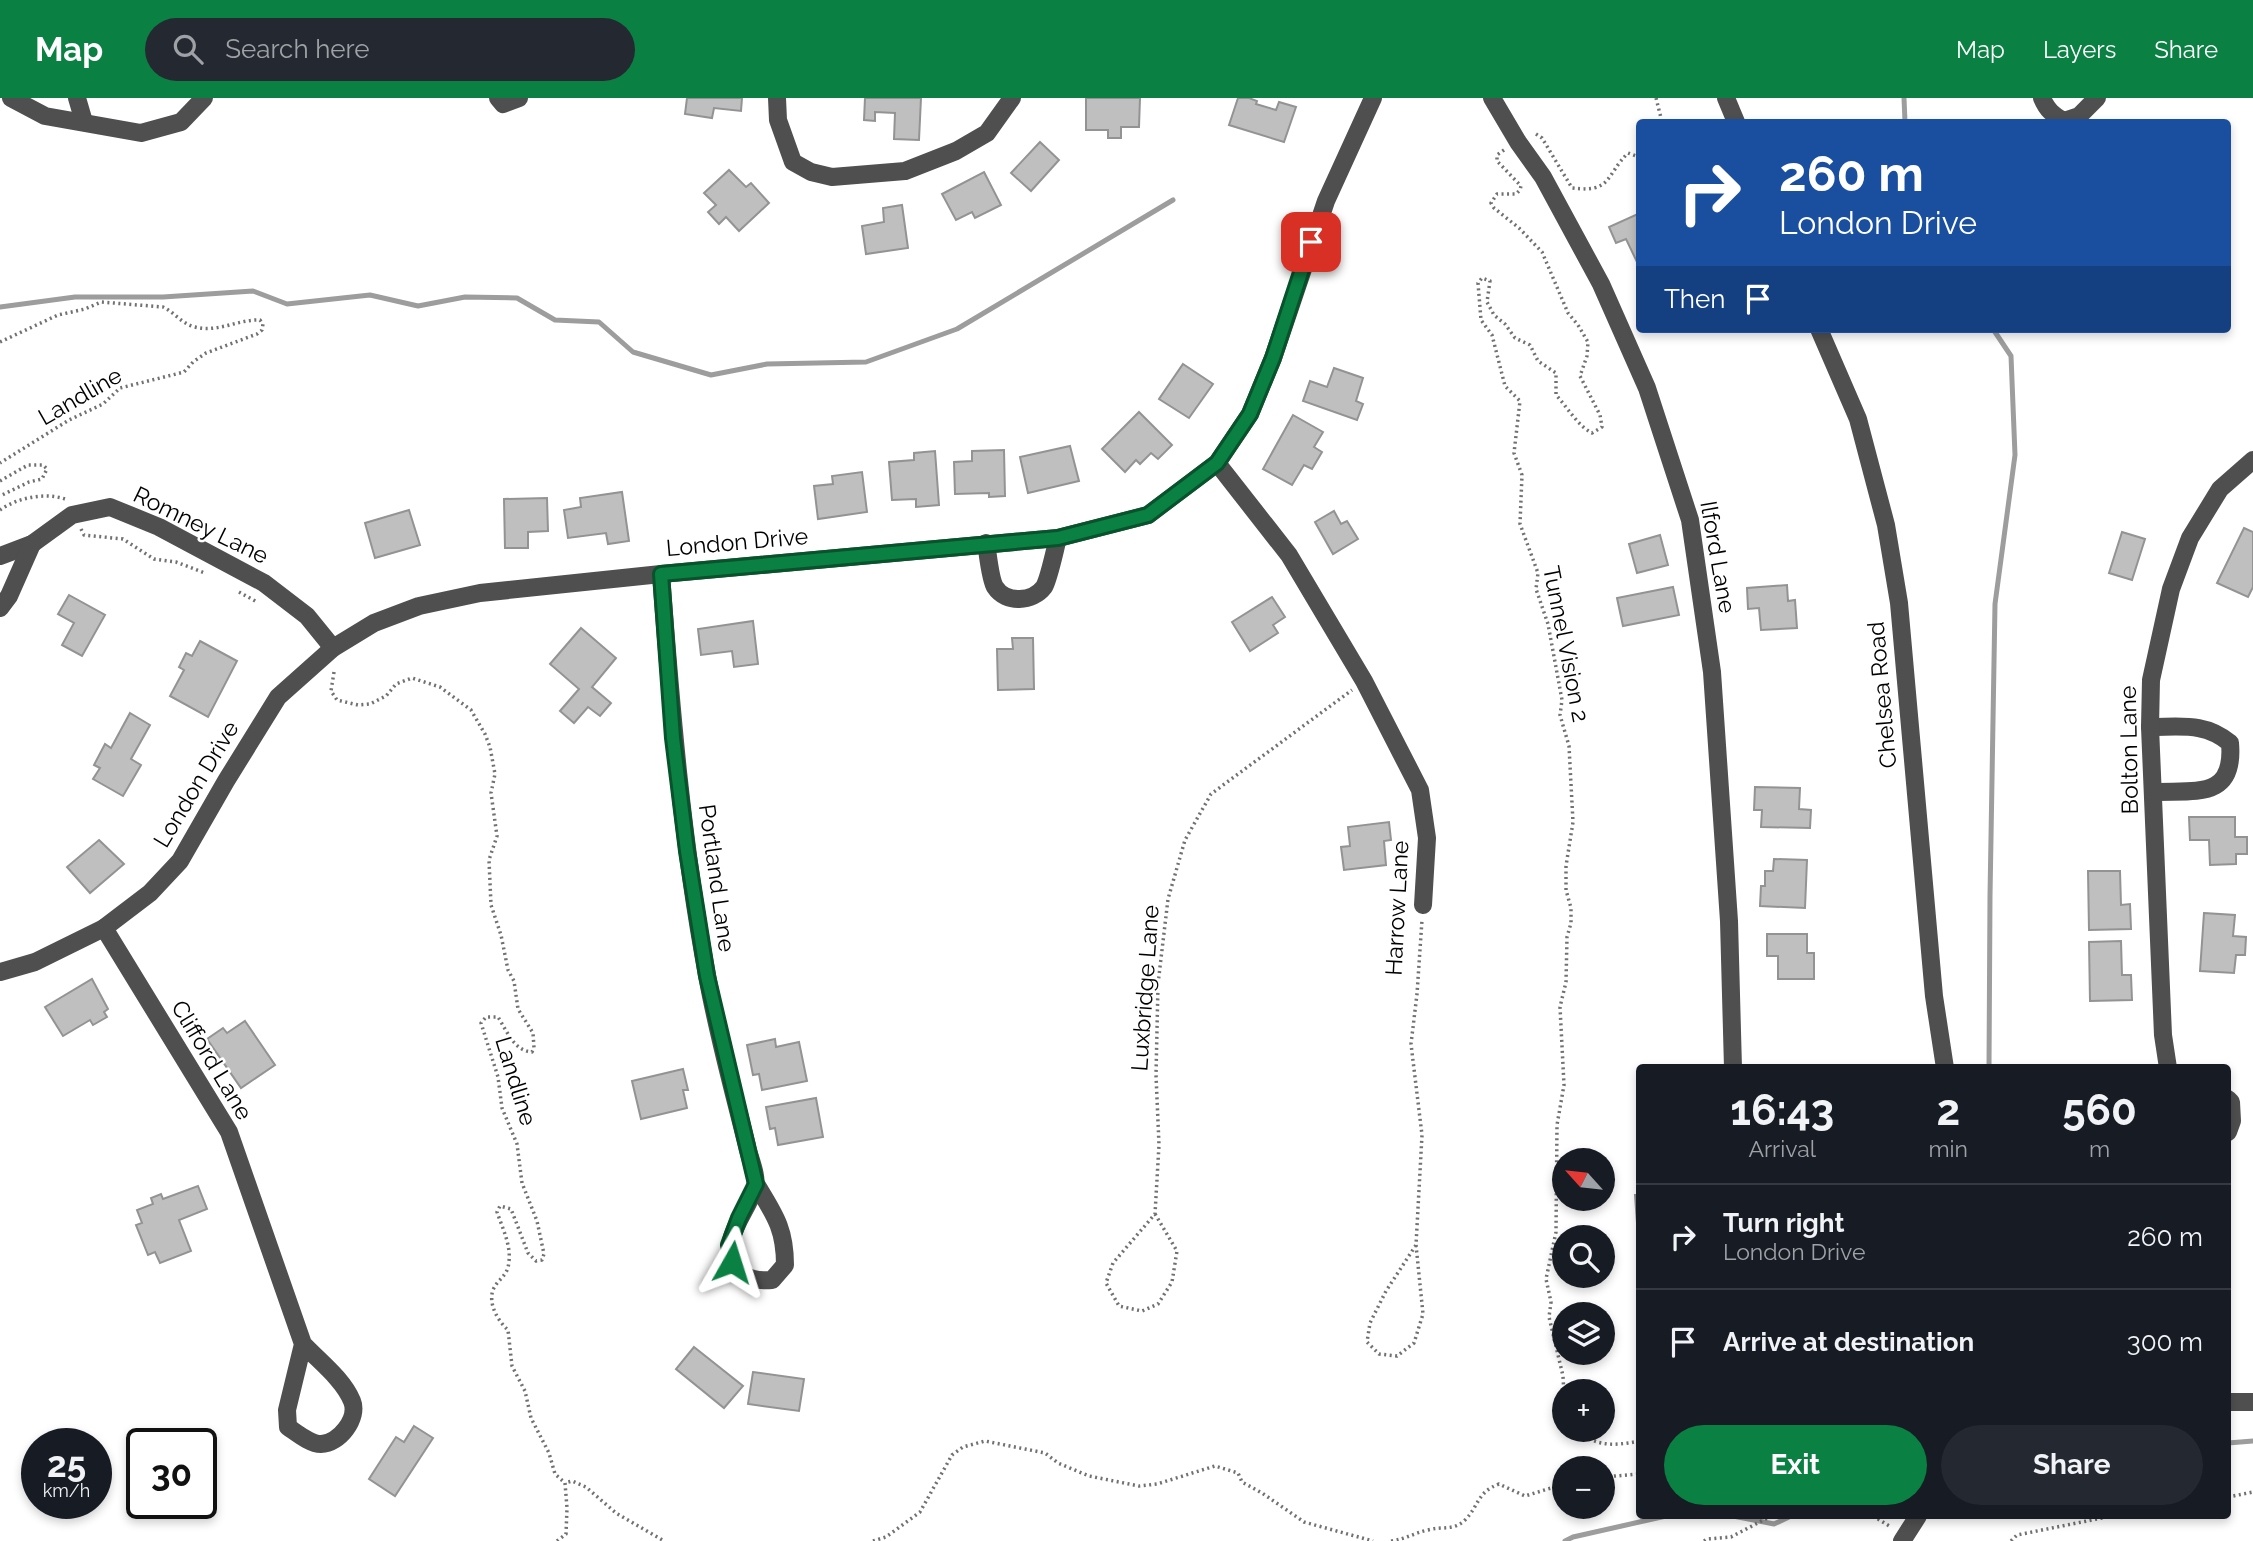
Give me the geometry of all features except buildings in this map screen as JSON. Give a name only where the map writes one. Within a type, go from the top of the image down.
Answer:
[{"type":"street","points":[[11,98],[45,116],[141,133],[181,122],[204,98]]},
{"type":"street","points":[[77,98],[83,122]]},
{"type":"street","points":[[498,98],[503,103],[519,98]]},
{"type":"street","points":[[777,98],[778,120],[793,162],[811,172],[832,177],[905,171],[956,151],[988,133],[1012,98]]},
{"type":"street","name":"Ilford Lane","points":[[1492,98],[1543,177],[1601,284],[1647,388],[1690,520],[1712,672],[1729,921],[1733,1064]]},
{"type":"street","points":[[1726,98],[1735,119]]},
{"type":"street","points":[[2042,98],[2045,106],[2060,119]]},
{"type":"street","points":[[2070,119],[2079,116],[2097,98]]},
{"type":"street","name":"London Drive","points":[[0,972],[35,962],[104,928],[150,893],[180,861],[278,697],[374,623],[419,606],[480,593],[1058,538],[1148,515],[1217,463],[1250,414],[1273,358],[1296,283],[1326,201],[1370,99]]},
{"type":"street","name":"Chelsea Road","points":[[1821,333],[1858,419],[1886,525],[1899,603],[1932,970],[1944,1064]]},
{"type":"street","name":"Bolton Lane","points":[[2167,1064],[2163,1035],[2150,727],[2151,680],[2171,589],[2190,538],[2220,489],[2253,460]]},
{"type":"street","name":"Harrow Lane","points":[[1217,463],[1289,555],[1364,681],[1420,790],[1427,838],[1423,905]]},
{"type":"street","name":"Romney Lane","points":[[0,556],[32,544],[72,515],[110,508],[159,527],[264,583],[307,616],[331,656]]},
{"type":"street","points":[[986,543],[995,587],[1007,597],[1020,600],[1032,596],[1044,586],[1058,538]]},
{"type":"street","points":[[0,608],[9,596],[32,544]]},
{"type":"street","name":"Portland Lane","points":[[661,574],[673,738],[707,976],[756,1184],[779,1222],[785,1247],[785,1265],[772,1280],[756,1281],[742,1274],[732,1262],[729,1245],[756,1184]]},
{"type":"street","points":[[2150,727],[2204,727],[2218,733],[2230,743],[2231,755],[2230,768],[2223,780],[2213,789],[2154,792]]},
{"type":"street","name":"Clifford Lane","points":[[104,928],[229,1132],[303,1344],[346,1389],[354,1405],[351,1423],[334,1441],[320,1444],[303,1438],[288,1427],[287,1410],[303,1344]]},
{"type":"street","points":[[2231,1102],[2231,1124]]},
{"type":"street","points":[[2231,1402],[2253,1402]]},
{"type":"street","points":[[1897,1535],[1915,1519]]},
{"type":"path","points":[[1656,98],[1661,119]]},
{"type":"path","points":[[1528,136],[1536,134],[1542,138],[1572,188],[1589,190],[1604,183],[1610,179],[1619,162],[1628,153],[1636,156]]},
{"type":"path","name":"Tunnel Vision 2","points":[[1510,148],[1497,155],[1497,161],[1521,186],[1520,190],[1516,194],[1497,194],[1491,203],[1542,252],[1567,313],[1588,342],[1587,356],[1580,376],[1600,415],[1602,427],[1592,433],[1581,427],[1556,396],[1556,373],[1538,361],[1530,345],[1515,338],[1494,315],[1487,302],[1490,281],[1482,278],[1478,283],[1481,320],[1492,335],[1505,386],[1520,401],[1514,453],[1522,475],[1520,524],[1538,573],[1536,589],[1548,624],[1562,700],[1560,715],[1569,746],[1573,822],[1566,866],[1566,890],[1571,908],[1571,922],[1567,937],[1566,982],[1560,1007],[1564,1085],[1557,1125],[1556,1232],[1546,1279],[1551,1302],[1549,1317],[1563,1379]]},
{"type":"path","name":"Landline","points":[[0,342],[58,315],[101,302],[163,307],[193,327],[206,328],[253,320],[260,320],[263,324],[262,330],[257,334],[206,353],[184,372],[120,388],[103,404],[69,420],[0,463]]},
{"type":"path","points":[[0,481],[28,465],[43,465],[47,470],[42,479],[0,496]]},
{"type":"path","points":[[0,510],[10,503],[43,496],[67,499],[71,506]]},
{"type":"path","points":[[76,522],[85,535],[122,539],[154,559],[176,562],[207,574]]},
{"type":"path","points":[[237,591],[258,602]]},
{"type":"path","name":"Landline","points":[[331,656],[334,672],[331,691],[337,701],[370,704],[386,696],[396,684],[412,678],[440,687],[471,710],[490,747],[495,774],[491,793],[497,836],[489,860],[491,905],[508,970],[514,981],[518,1009],[533,1033],[532,1052],[523,1051],[513,1042],[498,1017],[486,1017],[481,1023],[498,1077],[502,1108],[517,1144],[522,1183],[537,1221],[544,1254],[542,1260],[536,1261],[528,1253],[510,1209],[500,1206],[497,1212],[510,1258],[507,1274],[494,1288],[492,1296],[499,1323],[508,1330],[512,1366],[525,1391],[531,1418],[549,1453],[555,1474],[565,1483]]},
{"type":"path","name":"Luxbridge Lane","points":[[1155,1214],[1158,984],[1168,900],[1185,840],[1211,794],[1364,681]]},
{"type":"path","name":"Harrow Lane","points":[[1416,1245],[1386,1291],[1370,1323],[1367,1342],[1379,1354],[1397,1356],[1414,1343],[1423,1314],[1416,1245],[1422,1135],[1411,1044],[1423,905]]},
{"type":"path","points":[[1155,1214],[1177,1251],[1172,1282],[1158,1304],[1142,1311],[1119,1306],[1106,1283],[1113,1263],[1155,1214]]},
{"type":"path","points":[[873,1541],[886,1537],[920,1512],[952,1455],[962,1447],[985,1441],[1045,1453],[1058,1463],[1088,1476],[1139,1486],[1157,1484],[1215,1466],[1238,1473],[1242,1482],[1304,1522],[1373,1541]]},
{"type":"path","points":[[1594,1442],[1636,1442]]},
{"type":"path","points":[[1615,1476],[1636,1474]]},
{"type":"path","points":[[557,1541],[566,1534],[565,1483],[572,1481],[586,1487],[617,1513],[664,1541]]},
{"type":"path","points":[[1391,1541],[1406,1539],[1428,1530],[1454,1528],[1467,1519],[1487,1488],[1499,1485],[1525,1496],[1552,1488]]},
{"type":"path","points":[[2231,1496],[2253,1492]]},
{"type":"path","points":[[1704,1541],[1731,1537],[1764,1519]]},
{"type":"path","points":[[1877,1519],[1897,1535]]},
{"type":"path","points":[[2011,1541],[2017,1535],[2097,1519]]},
{"type":"waterway","points":[[1904,98],[1905,119]]},
{"type":"waterway","points":[[0,307],[75,297],[163,297],[253,291],[287,304],[370,295],[418,306],[465,297],[517,298],[555,320],[599,322],[633,352],[711,375],[767,364],[866,362],[957,329],[1173,200]]},
{"type":"waterway","points":[[1989,1064],[1995,604],[2015,455],[2011,356],[1996,333]]},
{"type":"waterway","points":[[2231,1443],[2253,1441]]},
{"type":"waterway","points":[[1565,1541],[1653,1519]]},
{"type":"waterway","points":[[1748,1519],[1774,1524],[1785,1519]]},
{"type":"route","points":[[732,1262],[729,1245],[756,1184],[707,976],[687,851],[673,738],[661,574],[1058,538],[1148,515],[1217,463],[1250,414],[1273,358],[1311,242]]}]
